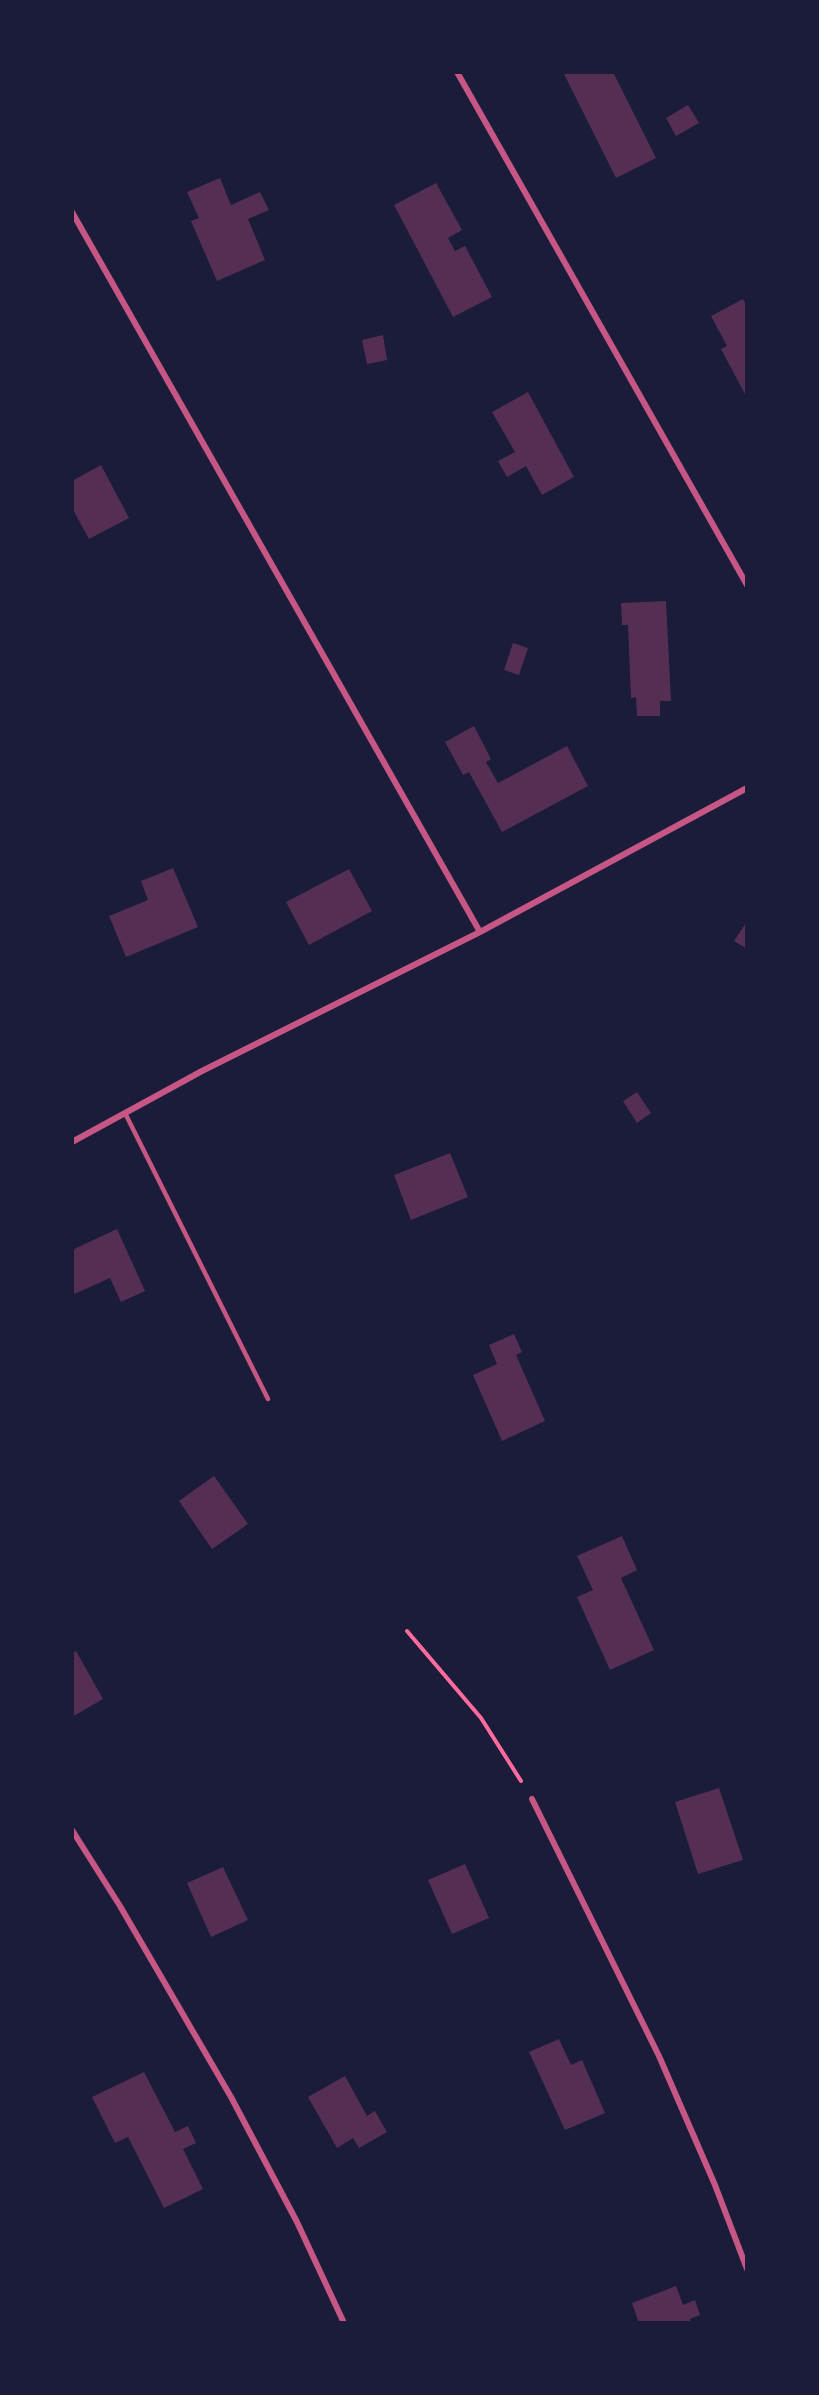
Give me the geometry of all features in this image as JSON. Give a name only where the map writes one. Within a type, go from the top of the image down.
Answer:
[{"type":"street","points":[[458,72],[747,585]]},
{"type":"street","points":[[72,212],[480,932]]},
{"type":"street","points":[[72,1142],[202,1071],[480,932],[747,788]]},
{"type":"street","points":[[532,1799],[659,2056],[715,2185],[747,2269]]},
{"type":"street","points":[[72,1830],[120,1906],[231,2097],[297,2222],[344,2323]]},
{"type":"lane","points":[[125,1113],[268,1399]]},
{"type":"path","points":[[407,1631],[481,1718],[532,1799]]},
{"type":"building","points":[[563,72],[613,72],[656,158],[616,178]]},
{"type":"building","points":[[688,105],[699,123],[676,136],[666,118]]},
{"type":"building","points":[[220,178],[231,205],[260,192],[269,210],[248,219],[265,260],[217,281],[191,221],[199,218],[187,192]]},
{"type":"building","points":[[436,183],[462,230],[448,238],[455,251],[465,246],[492,297],[453,317],[394,205]]},
{"type":"building","points":[[743,299],[747,307],[747,398],[721,349],[727,346],[711,316]]},
{"type":"building","points":[[383,335],[387,360],[367,364],[362,340]]},
{"type":"building","points":[[528,392],[574,477],[542,495],[526,466],[507,477],[498,461],[515,452],[492,412]]},
{"type":"building","points":[[101,465],[129,518],[89,539],[72,508],[72,481]]},
{"type":"building","points":[[666,601],[671,701],[660,701],[660,716],[637,716],[636,697],[631,698],[628,625],[622,625],[621,603]]},
{"type":"building","points":[[513,643],[528,648],[519,675],[504,670]]},
{"type":"building","points":[[474,726],[491,759],[486,762],[498,783],[567,746],[588,786],[502,832],[469,772],[463,775],[445,742]]},
{"type":"building","points":[[173,868],[198,927],[126,957],[109,916],[148,900],[141,881]]},
{"type":"building","points":[[349,869],[372,911],[309,945],[286,902]]},
{"type":"building","points":[[747,921],[747,949],[734,941]]},
{"type":"building","points":[[637,1092],[651,1113],[637,1123],[623,1101]]},
{"type":"building","points":[[450,1153],[468,1197],[411,1220],[394,1175]]},
{"type":"building","points":[[117,1229],[145,1291],[121,1302],[110,1278],[72,1295],[72,1250]]},
{"type":"building","points":[[514,1334],[522,1352],[516,1355],[545,1421],[502,1441],[473,1375],[497,1364],[489,1345]]},
{"type":"building","points":[[214,1476],[248,1524],[212,1549],[179,1501]]},
{"type":"building","points":[[622,1536],[637,1570],[621,1578],[654,1650],[610,1670],[577,1597],[593,1590],[577,1556]]},
{"type":"building","points":[[76,1651],[103,1699],[72,1717],[72,1653]]},
{"type":"building","points":[[719,1788],[743,1860],[698,1874],[675,1802]]},
{"type":"building","points":[[465,1864],[489,1918],[452,1934],[428,1880]]},
{"type":"building","points":[[223,1867],[248,1920],[211,1937],[187,1883]]},
{"type":"building","points":[[559,2039],[571,2065],[582,2060],[605,2113],[565,2130],[529,2052]]},
{"type":"building","points":[[144,2072],[175,2132],[188,2126],[196,2143],[183,2149],[203,2189],[164,2208],[128,2137],[115,2143],[92,2097]]},
{"type":"building","points":[[345,2076],[367,2116],[375,2111],[387,2132],[359,2148],[353,2138],[337,2148],[308,2097]]},
{"type":"building","points":[[676,2286],[683,2305],[695,2300],[700,2315],[690,2319],[691,2323],[639,2323],[632,2303]]}]
